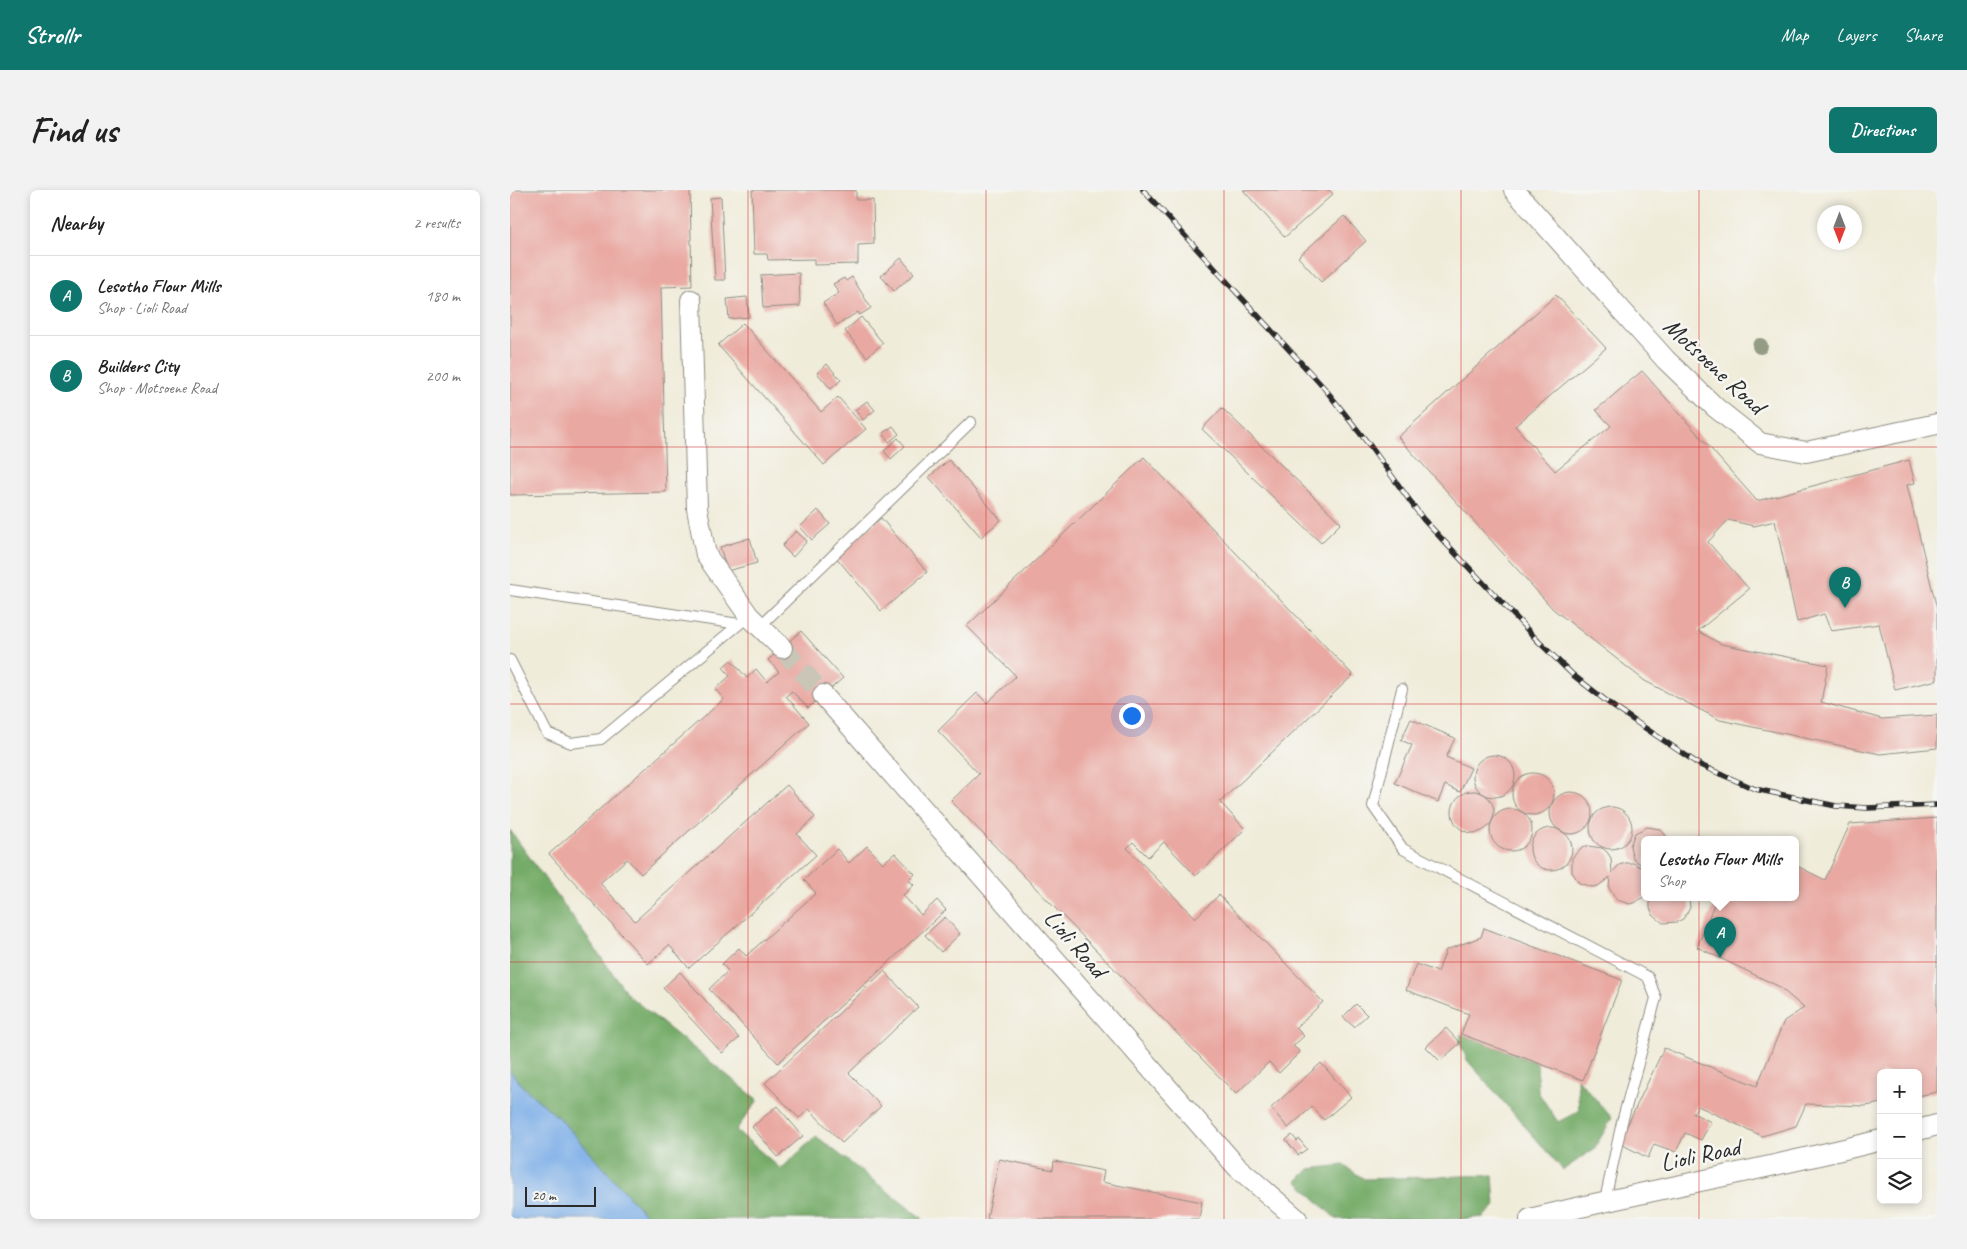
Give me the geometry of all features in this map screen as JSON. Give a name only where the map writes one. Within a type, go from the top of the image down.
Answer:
[{"type":"street","name":"Motsoene Road","points":[[1514,190],[1666,360],[1716,408],[1760,443],[1806,452],[1937,424]]},
{"type":"street","points":[[691,300],[697,509],[706,555],[749,622],[782,648]]},
{"type":"street","name":"Lioli Road","points":[[823,695],[1237,1167],[1297,1219]]},
{"type":"street","points":[[1922,1129],[1937,1125]]},
{"type":"street","name":"Lioli Road","points":[[1530,1219],[1605,1200],[1824,1155],[1877,1141]]},
{"type":"lane","points":[[510,660],[547,733],[571,743],[601,739],[749,622],[971,422]]},
{"type":"lane","points":[[510,590],[749,622]]},
{"type":"lane","points":[[1402,690],[1373,806],[1403,849],[1648,977],[1656,998],[1622,1122],[1605,1200]]},
{"type":"green space","points":[[510,830],[629,996],[758,1100],[736,1130],[781,1169],[816,1136],[923,1219],[649,1219],[561,1120],[523,1087],[510,1071]]},
{"type":"green space","points":[[1461,1034],[1537,1063],[1538,1092],[1558,1122],[1579,1111],[1577,1078],[1612,1118],[1594,1149],[1563,1170],[1467,1060],[1460,1043]]},
{"type":"green space","points":[[1343,1165],[1364,1179],[1493,1175],[1495,1206],[1483,1217],[1462,1219],[1336,1219],[1297,1181],[1309,1169]]},
{"type":"water","points":[[510,1071],[523,1087],[561,1120],[649,1219],[510,1219]]},
{"type":"building","points":[[510,190],[690,190],[692,286],[661,287],[666,492],[510,495]]},
{"type":"building","points":[[752,190],[856,190],[856,200],[873,200],[874,244],[858,245],[858,264],[814,265],[814,259],[768,260],[767,254],[754,254]]},
{"type":"building","points":[[1243,190],[1329,190],[1333,194],[1285,237]]},
{"type":"building","points":[[721,197],[725,280],[715,280],[710,198]]},
{"type":"building","points":[[1344,216],[1366,241],[1321,282],[1298,257]]},
{"type":"building","points":[[901,258],[914,274],[894,291],[881,276]]},
{"type":"building","points":[[799,273],[800,306],[763,308],[761,275]]},
{"type":"building","points":[[852,277],[871,308],[860,315],[858,312],[837,325],[823,303],[839,293],[833,284],[844,278],[846,281]]},
{"type":"building","points":[[1556,295],[1606,348],[1515,426],[1555,471],[1611,426],[1596,410],[1642,371],[1757,501],[1909,460],[1915,483],[1907,485],[1937,609],[1937,680],[1895,690],[1879,624],[1831,631],[1824,614],[1797,622],[1775,521],[1754,526],[1728,520],[1708,542],[1749,589],[1698,631],[1721,644],[1828,665],[1821,702],[1882,719],[1937,715],[1937,748],[1880,754],[1720,720],[1645,681],[1553,609],[1398,437]]},
{"type":"building","points":[[747,297],[749,317],[729,319],[727,299]]},
{"type":"building","points":[[861,317],[883,343],[867,357],[845,331]]},
{"type":"building","points":[[743,323],[821,412],[838,397],[866,429],[824,465],[718,345]]},
{"type":"building","points":[[827,364],[841,380],[831,389],[817,373]]},
{"type":"building","points":[[867,401],[875,410],[863,420],[855,410]]},
{"type":"building","points":[[1222,408],[1341,523],[1321,543],[1202,429]]},
{"type":"building","points":[[893,426],[899,434],[889,442],[883,433]]},
{"type":"building","points":[[898,438],[905,446],[891,459],[884,451]]},
{"type":"building","points":[[1144,457],[1353,675],[1220,802],[1245,829],[1196,876],[1164,842],[1148,857],[1133,842],[1127,848],[1195,918],[1219,895],[1323,1002],[1296,1028],[1304,1036],[1293,1046],[1300,1052],[1279,1073],[1269,1062],[1236,1094],[951,801],[979,774],[938,731],[977,693],[987,703],[1016,676],[967,626]]},
{"type":"building","points":[[949,460],[1001,520],[981,537],[929,477]]},
{"type":"building","points":[[818,510],[830,524],[812,540],[800,527]]},
{"type":"building","points":[[881,518],[927,572],[881,611],[835,556]]},
{"type":"building","points":[[796,531],[807,541],[793,557],[782,546]]},
{"type":"building","points":[[750,538],[757,563],[727,571],[720,547]]},
{"type":"building","points":[[801,631],[843,678],[808,708],[792,691],[786,696],[809,723],[641,874],[627,859],[600,883],[635,921],[787,785],[815,817],[797,834],[816,855],[689,968],[669,945],[648,964],[549,854],[724,699],[715,689],[730,676],[723,667],[731,660],[747,678],[756,669],[767,682],[779,672],[768,660]]},
{"type":"building","points":[[1411,719],[1455,738],[1446,757],[1471,768],[1460,792],[1445,785],[1438,802],[1395,783],[1412,745],[1401,740]]},
{"type":"building","points":[[1494,755],[1509,761],[1515,776],[1509,791],[1494,797],[1479,791],[1473,776],[1479,761]]},
{"type":"building","points":[[1533,773],[1548,779],[1554,794],[1548,809],[1533,815],[1518,809],[1512,794],[1518,779]]},
{"type":"building","points":[[1473,791],[1488,797],[1494,812],[1488,827],[1473,833],[1458,827],[1452,812],[1458,797]]},
{"type":"building","points":[[1571,792],[1586,798],[1592,813],[1586,828],[1571,834],[1556,828],[1550,813],[1556,798]]},
{"type":"building","points":[[1611,807],[1626,813],[1632,828],[1626,843],[1611,849],[1596,843],[1590,828],[1596,813]]},
{"type":"building","points":[[1511,809],[1526,815],[1532,830],[1526,845],[1511,851],[1496,845],[1490,830],[1496,815]]},
{"type":"building","points":[[1937,818],[1937,1092],[1922,1095],[1922,1069],[1877,1069],[1877,1104],[1866,1106],[1806,1104],[1796,1126],[1762,1136],[1698,1106],[1693,1113],[1711,1122],[1701,1140],[1685,1133],[1676,1152],[1654,1144],[1648,1158],[1619,1143],[1664,1048],[1757,1086],[1784,1021],[1804,1008],[1778,986],[1697,947],[1715,901],[1799,901],[1799,867],[1825,880],[1850,824]]},
{"type":"building","points":[[1647,827],[1660,829],[1666,836],[1641,836],[1641,864],[1633,859],[1630,846],[1635,833]]},
{"type":"building","points":[[1551,828],[1566,834],[1572,849],[1566,864],[1551,870],[1536,864],[1530,849],[1536,834]]},
{"type":"building","points":[[867,846],[883,863],[895,853],[915,874],[909,880],[914,885],[903,895],[921,915],[937,900],[946,910],[778,1063],[709,989],[728,971],[722,964],[739,948],[746,956],[816,893],[804,880],[837,849],[849,863]]},
{"type":"building","points":[[1588,846],[1602,848],[1607,852],[1611,858],[1612,873],[1619,865],[1626,863],[1633,863],[1641,867],[1641,899],[1630,904],[1617,900],[1609,888],[1610,877],[1598,886],[1592,887],[1579,883],[1572,872],[1572,858],[1581,848]]},
{"type":"building","points":[[1650,901],[1689,901],[1690,908],[1683,919],[1677,922],[1663,923],[1653,915]]},
{"type":"building","points":[[945,917],[960,934],[941,952],[925,935]]},
{"type":"building","points":[[1484,928],[1622,980],[1583,1080],[1461,1034],[1469,1014],[1406,990],[1416,964],[1438,972],[1446,950],[1481,937]]},
{"type":"building","points":[[884,971],[918,1007],[849,1073],[881,1106],[842,1143],[809,1109],[799,1118],[765,1083]]},
{"type":"building","points":[[680,972],[739,1038],[722,1053],[663,988]]},
{"type":"building","points":[[1356,1004],[1367,1015],[1354,1027],[1343,1017]]},
{"type":"building","points":[[1446,1028],[1460,1043],[1440,1061],[1426,1047]]},
{"type":"building","points":[[1321,1063],[1351,1097],[1324,1120],[1312,1107],[1288,1128],[1271,1108]]},
{"type":"building","points":[[777,1106],[803,1136],[778,1157],[752,1127]]},
{"type":"building","points":[[1292,1135],[1297,1141],[1299,1139],[1307,1149],[1298,1155],[1286,1140]]},
{"type":"building","points":[[999,1159],[1053,1170],[1054,1161],[1104,1171],[1102,1182],[1202,1202],[1199,1219],[987,1219]]},
{"type":"tunnel","points":[[782,648],[823,695]]},
{"type":"railway","points":[[1143,190],[1325,389],[1371,447],[1423,519],[1539,642],[1573,675],[1614,707],[1700,765],[1755,789],[1836,806],[1867,808],[1937,805]]},
{"type":"place","name":"Builders City","points":[[1845,608]]},
{"type":"place","name":"Lesotho Flour Mills","points":[[1720,958]]}]
